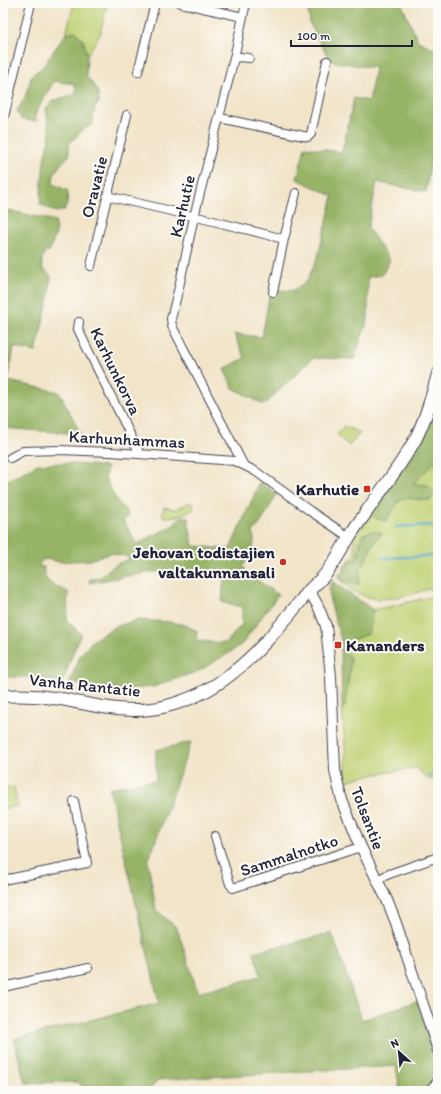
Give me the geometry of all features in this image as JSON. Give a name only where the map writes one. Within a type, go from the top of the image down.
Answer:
[{"type":"main road","name":"Vanha Rantatie","points":[[3,696],[33,696],[60,699],[117,709],[152,708],[162,707],[186,700],[200,694],[231,674],[266,641],[309,590],[321,570],[349,537],[393,474],[416,438],[428,409],[438,374]]},
{"type":"street","points":[[3,121],[31,3]]},
{"type":"street","points":[[138,72],[155,3]]},
{"type":"street","points":[[181,3],[243,17]]},
{"type":"street","name":"Karhutie","points":[[243,464],[171,322],[194,217],[220,118],[246,3]]},
{"type":"street","points":[[234,58],[249,58]]},
{"type":"street","points":[[220,118],[308,137],[311,134],[327,61]]},
{"type":"street","name":"Oravatie","points":[[91,266],[127,115]]},
{"type":"street","points":[[273,292],[296,193]]},
{"type":"street","points":[[107,196],[284,240]]},
{"type":"street","name":"Karhunkorva","points":[[79,322],[78,329],[84,342],[140,454]]},
{"type":"street","name":"Karhunhammas","points":[[10,458],[23,451],[34,450],[140,454],[228,460],[243,464]]},
{"type":"street","points":[[243,464],[349,537]]},
{"type":"street","name":"Tolsantie","points":[[309,590],[318,606],[326,626],[331,677],[335,770],[342,800],[361,847],[396,923],[438,1050]]},
{"type":"street","points":[[3,880],[87,863],[74,801]]},
{"type":"street","name":"Sammalnotko","points":[[215,836],[230,884],[233,888],[361,847]]},
{"type":"street","points":[[377,880],[389,874],[438,858]]},
{"type":"street","points":[[3,987],[88,968]]},
{"type":"street","points":[[428,1091],[438,1081]]},
{"type":"green space","points":[[74,3],[107,3],[100,35],[87,55],[83,40],[75,31],[66,34]]},
{"type":"green space","points":[[307,3],[401,3],[418,41],[438,51],[438,114],[426,192],[377,182],[368,228],[390,260],[382,275],[368,277],[368,319],[354,359],[313,358],[264,405],[233,388],[224,369],[245,358],[234,334],[262,337],[269,297],[278,290],[292,291],[307,281],[318,256],[333,196],[297,179],[305,147],[342,152],[354,98],[369,101],[375,68],[330,61],[310,24]]},
{"type":"green space","points":[[74,31],[83,40],[87,55],[86,76],[96,88],[99,103],[95,107],[92,125],[85,128],[69,144],[69,156],[58,168],[54,176],[53,184],[68,191],[67,205],[64,210],[56,212],[40,204],[44,159],[50,136],[46,108],[53,101],[76,95],[75,84],[54,81],[35,114],[36,121],[21,119],[17,111],[25,97],[32,75],[43,67],[66,34]]},
{"type":"green space","points":[[3,209],[55,221],[56,233],[50,250],[44,253],[42,258],[42,268],[51,276],[49,296],[36,352],[14,347],[8,381],[59,392],[81,434],[3,428]]},
{"type":"green space","points":[[438,391],[438,459],[413,484],[428,485],[434,493],[431,500],[406,498],[398,502],[386,521],[376,518],[370,514]]},
{"type":"green space","points":[[344,426],[360,433],[349,446],[337,435]]},
{"type":"green space","points":[[438,459],[438,587],[405,596],[383,599],[361,595],[346,586],[340,579],[352,584],[359,584],[360,570],[374,542],[382,534],[360,542],[356,559],[348,562],[355,553],[354,539],[370,514],[385,521],[398,502],[406,498],[431,500],[413,484]]},
{"type":"green space","points":[[64,463],[107,467],[105,478],[118,503],[125,509],[129,517],[123,520],[137,544],[172,526],[182,516],[188,518],[193,546],[230,549],[260,482],[277,494],[262,521],[253,532],[253,547],[243,566],[247,573],[278,595],[242,644],[199,671],[153,687],[119,690],[69,683],[80,656],[92,641],[114,627],[137,620],[169,622],[185,625],[197,631],[196,641],[226,643],[242,624],[242,607],[222,602],[224,575],[183,571],[150,572],[89,583],[90,579],[101,577],[109,569],[130,559],[125,556],[111,553],[90,560],[59,562],[48,559],[42,560],[38,566],[44,567],[45,577],[51,583],[68,592],[67,621],[81,634],[62,684],[36,677],[3,677],[3,483],[38,464]]},
{"type":"green space","points":[[191,502],[194,506],[193,510],[187,513],[164,517],[162,513],[164,507],[175,509]]},
{"type":"green space","points":[[371,531],[382,533],[374,542],[360,570],[359,584],[352,584],[340,579],[339,575],[348,562],[356,559],[362,535]]},
{"type":"green space","points":[[332,581],[373,610],[368,634],[349,641],[344,650],[351,659],[345,706],[342,709],[341,648],[343,647],[330,601],[329,589]]},
{"type":"green space","points":[[438,595],[438,779],[428,779],[416,768],[364,776],[346,781],[346,758],[342,709],[345,705],[344,650],[349,641],[368,634],[373,610]]},
{"type":"green space","points":[[191,742],[148,862],[156,910],[177,928],[198,993],[261,976],[254,952],[332,933],[362,1020],[417,1001],[436,1058],[433,1077],[438,1086],[438,1091],[400,1091],[396,1066],[157,1080],[149,1091],[87,1091],[78,1082],[25,1083],[14,1039],[159,1003],[109,788],[156,780],[156,750]]},
{"type":"green space","points":[[14,787],[18,806],[3,809],[3,789]]},
{"type":"waterway","points":[[396,527],[438,525]]},
{"type":"waterway","points":[[383,558],[438,556]]},
{"type":"waterway","points":[[429,775],[438,774]]},
{"type":"place","name":"Karhutie","points":[[367,489]]},
{"type":"place","name":"Jehovan todistajien valtakunnansali","points":[[283,562]]},
{"type":"place","name":"Kananders","points":[[338,645]]}]
